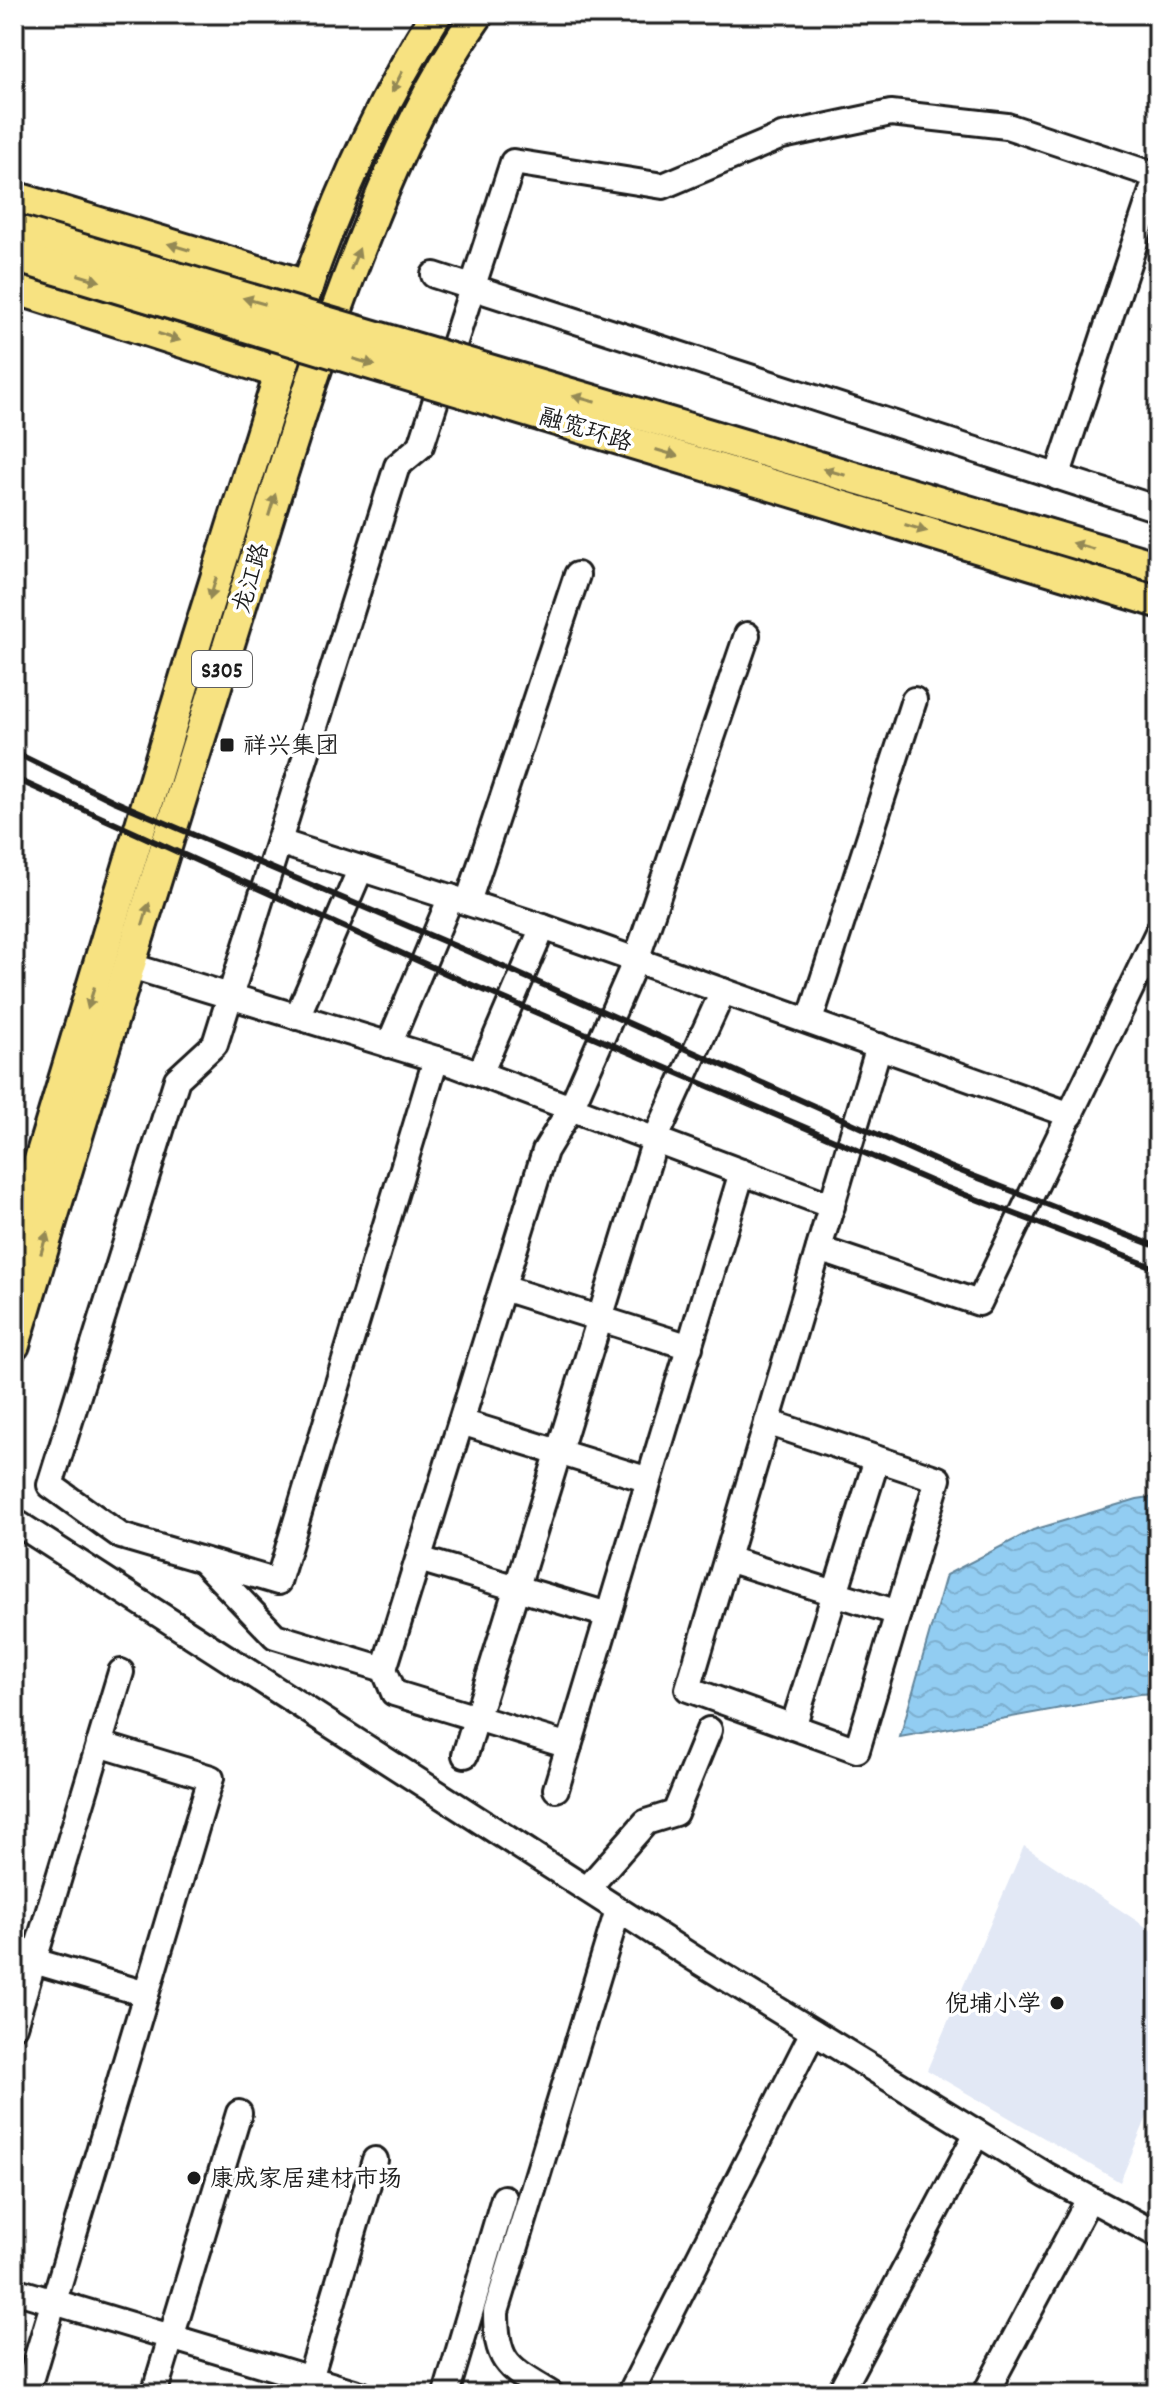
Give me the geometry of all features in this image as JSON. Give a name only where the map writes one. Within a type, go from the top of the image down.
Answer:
[{"type":"main road","name":"龙江路","points":[[14,1246],[307,286],[329,225],[370,133],[436,14]]},
{"type":"main road","name":"龙江路","points":[[14,1345],[91,1085],[131,966],[326,337],[412,126],[433,85],[478,14]]},
{"type":"main road","points":[[14,197],[307,286]]},
{"type":"main road","name":"融宽环路","points":[[14,230],[1158,567]]},
{"type":"main road","name":"融宽环路","points":[[14,256],[1158,602]]},
{"type":"main road","points":[[14,288],[280,373]]},
{"type":"street","points":[[436,1059],[278,1582],[121,1536],[50,1485],[177,1079],[215,1044],[397,466],[421,446],[513,162],[663,186],[782,136],[891,113],[1007,126],[1158,174],[1057,477]]},
{"type":"street","points":[[434,275],[1158,509]]},
{"type":"street","points":[[389,1045],[460,900],[577,575]]},
{"type":"street","points":[[569,1746],[394,1693],[384,1669],[545,1151],[571,1108],[636,960],[747,635]]},
{"type":"street","points":[[810,1020],[914,700]]},
{"type":"street","points":[[279,842],[543,927],[1071,1115]]},
{"type":"street","points":[[297,1017],[361,868]]},
{"type":"street","points":[[480,1074],[543,927]]},
{"type":"street","points":[[819,1249],[979,1303],[1158,932]]},
{"type":"street","points":[[131,966],[480,1074],[832,1206]]},
{"type":"street","points":[[465,1755],[655,1140],[723,991]]},
{"type":"street","points":[[767,1422],[938,1479],[857,1750],[688,1689],[767,1422],[832,1206],[879,1046]]},
{"type":"street","points":[[556,1789],[742,1172]]},
{"type":"street","points":[[503,1288],[690,1347]]},
{"type":"street","points":[[461,1422],[649,1480]]},
{"type":"street","points":[[793,1727],[877,1459]]},
{"type":"street","points":[[14,1521],[813,2032],[1089,2199],[1158,2235]]},
{"type":"street","points":[[201,1559],[275,1636],[384,1669]]},
{"type":"street","points":[[419,1559],[608,1615]]},
{"type":"street","points":[[727,1559],[898,1613]]},
{"type":"street","points":[[14,2026],[121,1672]]},
{"type":"street","points":[[587,1889],[646,1822],[675,1813],[709,1730]]},
{"type":"street","points":[[26,2394],[211,1778],[99,1744]]},
{"type":"street","points":[[551,2394],[514,2371],[501,2357],[496,2339],[496,2312],[618,1910]]},
{"type":"street","points":[[34,1961],[146,1994]]},
{"type":"street","points":[[630,2394],[813,2032]]},
{"type":"street","points":[[154,2394],[239,2113]]},
{"type":"street","points":[[839,2394],[977,2133]]},
{"type":"street","points":[[308,2386],[375,2160]]},
{"type":"street","points":[[446,2394],[504,2198]]},
{"type":"street","points":[[985,2394],[1089,2199]]},
{"type":"street","points":[[14,2290],[171,2337],[308,2386],[361,2394]]},
{"type":"shaded area","name":"倪埔小学","points":[[1024,1846],[1158,1935],[1158,2090],[1120,2182],[927,2070]]},
{"type":"water","points":[[1158,1496],[1158,1693],[900,1737],[946,1575],[1033,1530],[1137,1499]]},
{"type":"railway","points":[[14,752],[114,801],[481,957],[950,1167],[1158,1247]]},
{"type":"railway","points":[[14,778],[465,982],[937,1184],[1158,1269]]},
{"type":"place","name":"祥兴集团","points":[[227,745]]},
{"type":"place","name":"倪埔小学","points":[[1057,2003]]},
{"type":"place","name":"康成家居建材市场","points":[[194,2178]]}]
